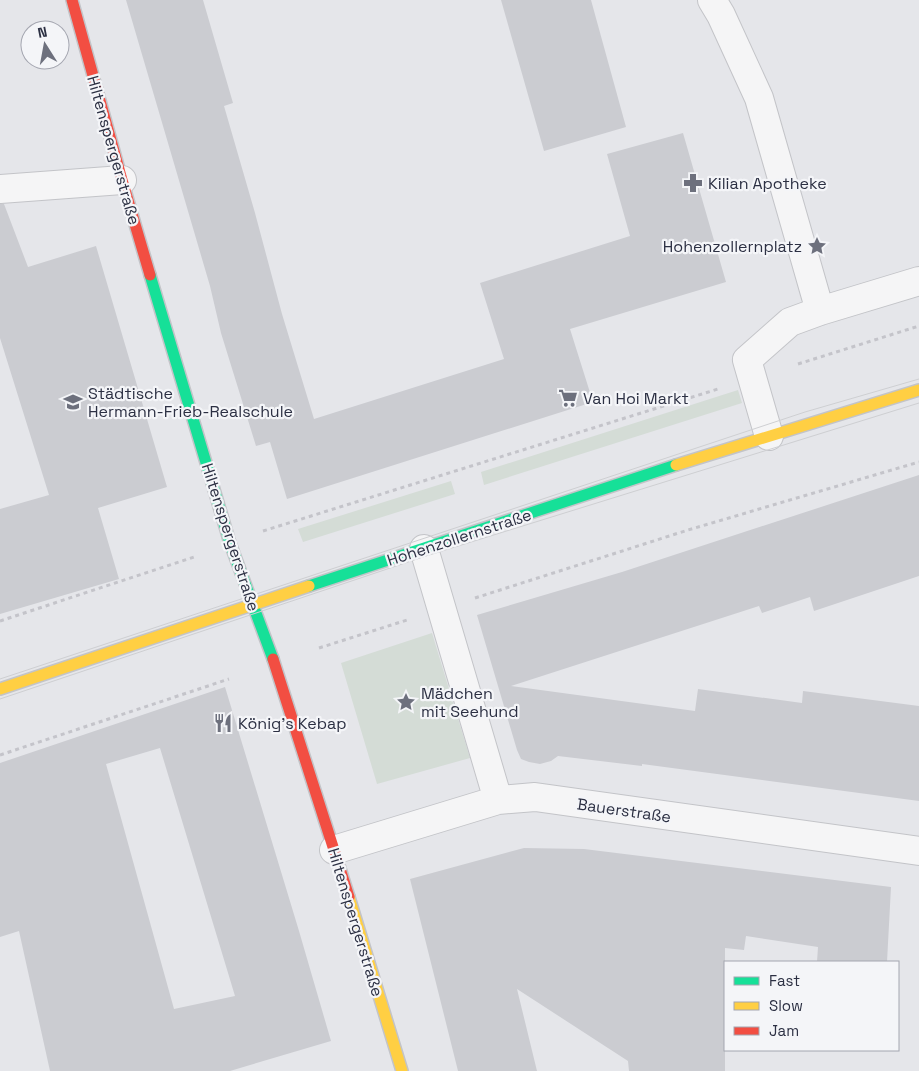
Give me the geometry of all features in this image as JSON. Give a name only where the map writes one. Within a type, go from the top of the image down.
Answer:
[{"type":"street","name":"Hiltenspergerstraße","points":[[72,0],[122,180],[230,543],[277,671],[402,1071]]},
{"type":"street","points":[[712,0],[722,15],[759,98],[820,311]]},
{"type":"street","points":[[0,189],[122,180]]},
{"type":"street","points":[[769,436],[747,360],[790,322],[919,281]]},
{"type":"street","name":"Hohenzollernstraße","points":[[0,689],[685,462],[919,390]]},
{"type":"street","points":[[424,549],[498,800]]},
{"type":"street","name":"Bauerstraße","points":[[334,850],[498,800],[534,798],[919,852]]},
{"type":"path","points":[[0,620],[181,562],[288,523],[919,326]]},
{"type":"path","points":[[472,599],[688,530],[919,462]]},
{"type":"path","points":[[319,648],[410,619]]},
{"type":"path","points":[[0,755],[229,679]]},
{"type":"shaded area","points":[[738,390],[742,403],[484,485],[481,472]]},
{"type":"shaded area","points":[[451,481],[455,494],[303,542],[298,529]]},
{"type":"shaded area","points":[[432,633],[470,758],[377,784],[341,663]]},
{"type":"building","points":[[126,0],[203,0],[233,103],[224,106],[282,314],[314,419],[504,359],[480,283],[630,236],[607,154],[683,133],[726,282],[570,329],[593,402],[287,499],[270,442],[256,446],[221,333],[210,286]]},
{"type":"building","points":[[501,0],[591,0],[626,127],[544,151]]},
{"type":"building","name":"Städtische Hermann-Frieb-Realschule","points":[[0,204],[4,204],[28,267],[96,246],[167,487],[98,508],[119,579],[0,614],[0,509],[49,495],[0,338]]},
{"type":"building","points":[[919,475],[919,576],[814,611],[810,597],[762,613],[759,606],[511,686],[695,711],[698,689],[802,703],[803,691],[919,706],[919,801],[642,764],[642,766],[558,756],[551,761],[540,764],[521,759],[477,615],[622,572]]},
{"type":"building","points":[[225,687],[331,1041],[230,1071],[50,1071],[19,931],[0,937],[0,763]],"holes":[[[160,748],[235,996],[174,1009],[106,764]]]},
{"type":"building","points":[[524,848],[584,849],[891,887],[887,961],[817,961],[818,947],[746,936],[744,950],[725,948],[725,1071],[629,1071],[628,1061],[517,989],[537,1071],[458,1071],[410,879]]},
{"type":"tram line","points":[[0,679],[805,412],[919,379]]},
{"type":"tram line","points":[[0,699],[426,556],[919,403]]},
{"type":"traffic: fast","points":[[150,275],[230,543],[273,659]]},
{"type":"traffic: fast","points":[[309,586],[676,465]]},
{"type":"traffic: slow","points":[[676,465],[919,390]]},
{"type":"traffic: slow","points":[[0,689],[309,586]]},
{"type":"traffic: slow","points":[[349,897],[402,1071]]},
{"type":"traffic: jam","points":[[72,0],[150,275]]},
{"type":"traffic: jam","points":[[273,659],[349,897]]},
{"type":"place","name":"Kilian Apotheke","points":[[693,183]]},
{"type":"place","name":"Hohenzollernplatz","points":[[817,246]]},
{"type":"place","name":"Van Hoi Markt","points":[[568,398]]},
{"type":"place","name":"Städtische Hermann-Frieb-Realschule","points":[[73,402]]},
{"type":"place","name":"Mädchen mit Seehund","points":[[406,702]]},
{"type":"place","name":"König’s Kebap","points":[[223,723]]}]
